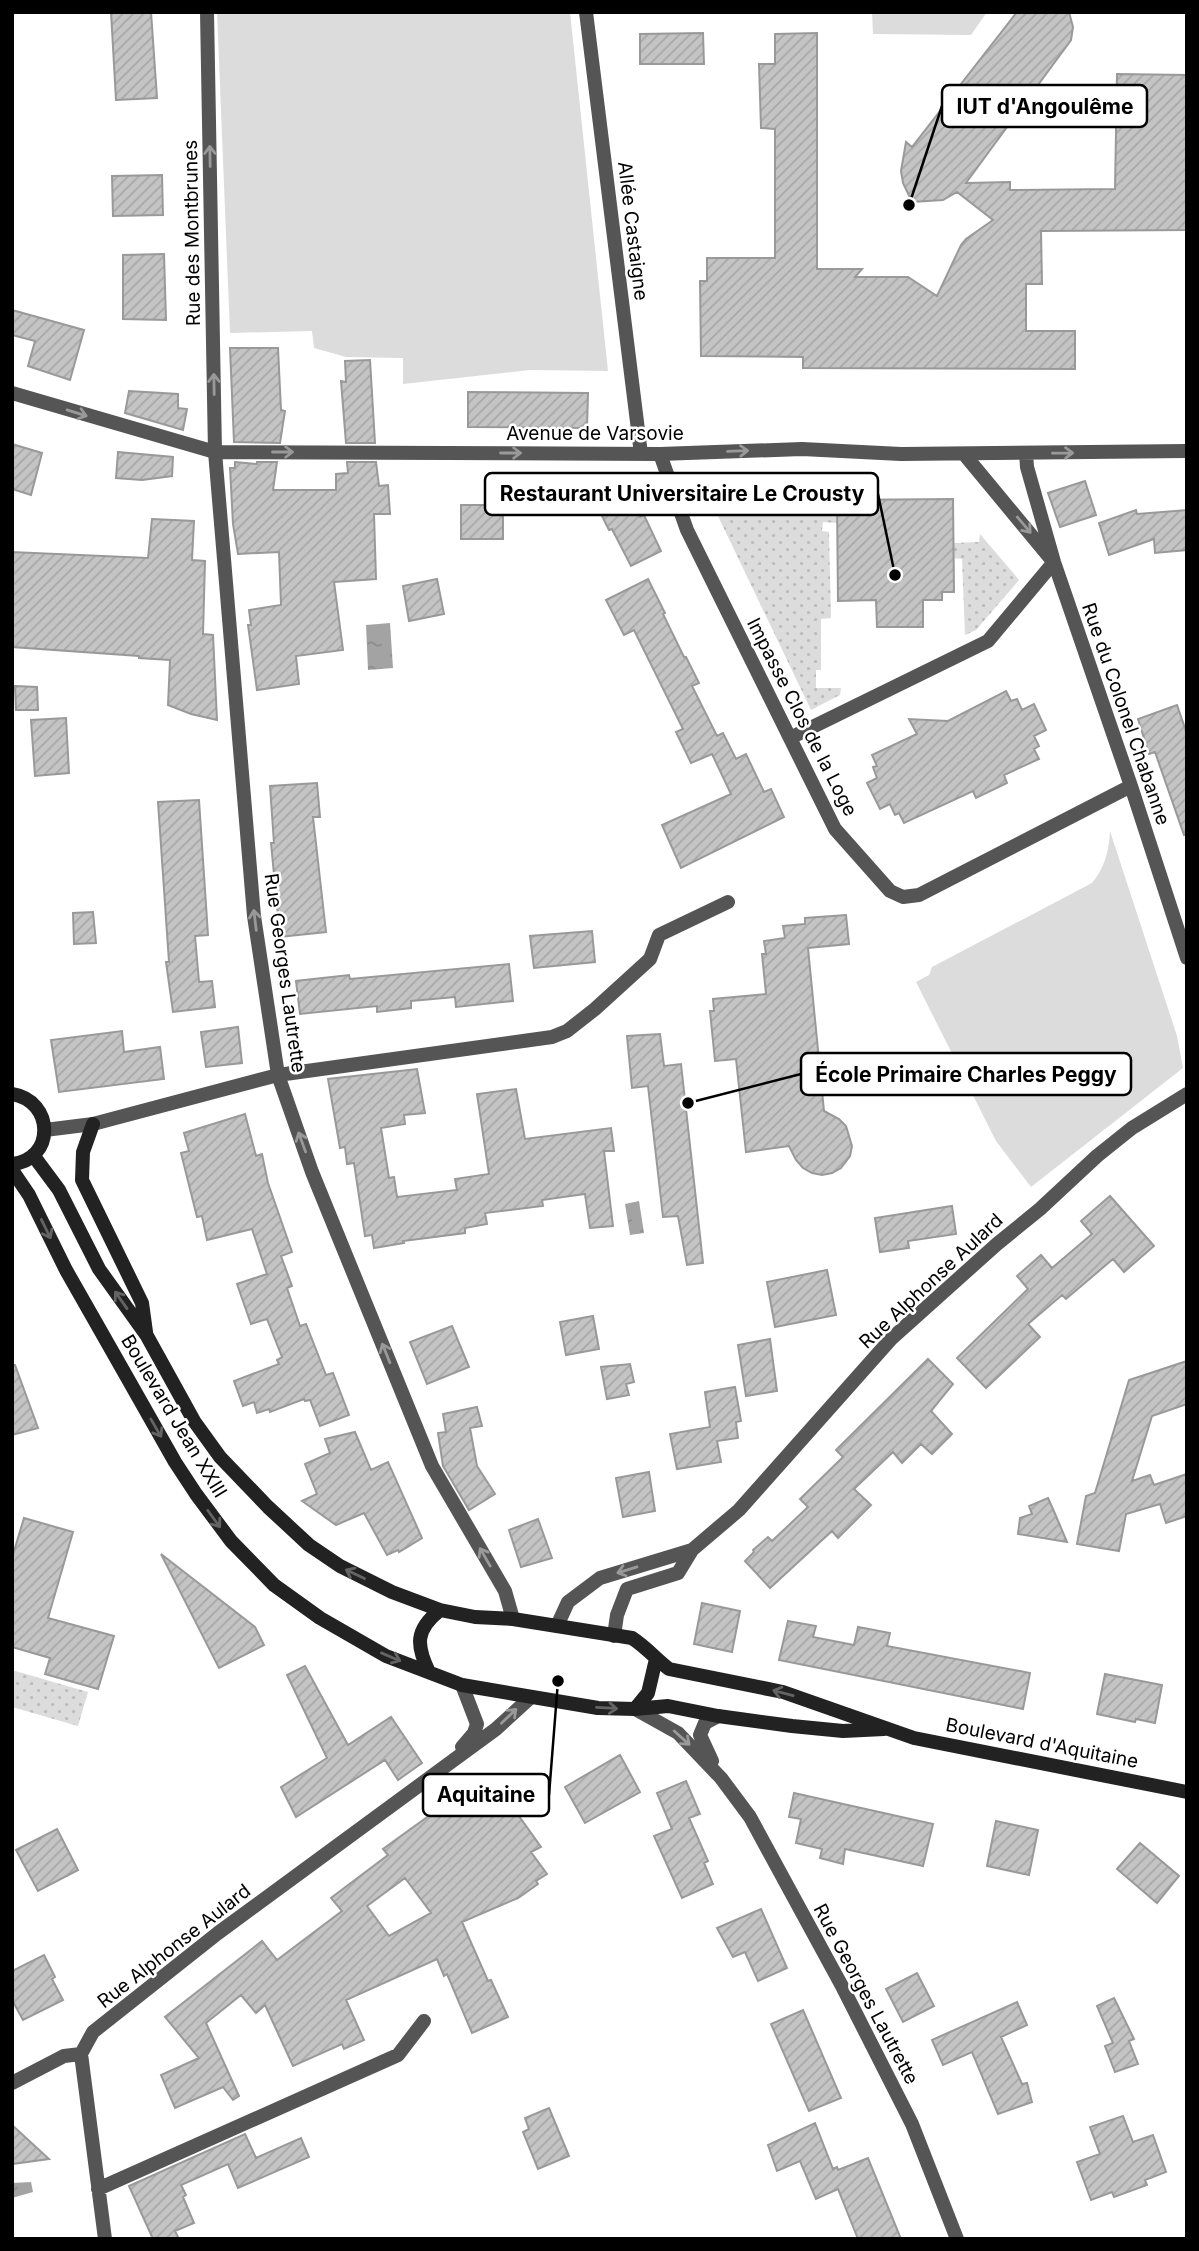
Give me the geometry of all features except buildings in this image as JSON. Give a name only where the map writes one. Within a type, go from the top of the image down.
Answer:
[{"type":"main road","points":[[12,1094],[31,1101],[39,1109],[45,1130],[44,1139],[33,1155],[12,1164]]},
{"type":"main road","name":"Boulevard Jean XXIII","points":[[93,1124],[83,1152],[82,1180],[142,1303],[147,1336]]},
{"type":"main road","name":"Boulevard Jean XXIII","points":[[33,1155],[59,1190],[99,1269],[147,1336],[194,1421],[220,1457],[309,1545],[340,1566],[392,1592],[440,1610]]},
{"type":"main road","name":"Boulevard Jean XXIII","points":[[12,1170],[29,1195],[66,1270],[175,1462],[231,1541],[274,1584],[320,1618],[386,1656],[429,1672]]},
{"type":"main road","name":"Boulevard d'Aquitaine","points":[[440,1610],[632,1639],[646,1647],[669,1669],[783,1692],[914,1738],[1187,1792]]},
{"type":"main road","points":[[429,1672],[420,1653],[420,1634],[427,1621],[440,1610]]},
{"type":"main road","points":[[635,1709],[648,1693],[656,1659]]},
{"type":"main road","name":"Boulevard d'Aquitaine","points":[[429,1672],[462,1685],[598,1708],[668,1706],[718,1716],[843,1731],[891,1729]]},
{"type":"street","name":"Rue des Montbrunes","points":[[207,12],[215,452]]},
{"type":"street","name":"Allée Castaigne","points":[[586,12],[641,454]]},
{"type":"street","name":"Avenue de Varsovie","points":[[12,393],[215,452],[660,454],[802,449],[901,454],[1187,452]]},
{"type":"street","name":"Rue Georges Lautrette","points":[[215,452],[254,916],[278,1075],[312,1172],[432,1466],[505,1591],[513,1619]]},
{"type":"street","name":"Rue du Colonel Chabanne","points":[[1026,453],[1027,467],[1054,562],[1187,958]]},
{"type":"street","name":"Impasse Clos de la Loge","points":[[660,454],[687,530],[835,829],[890,891],[903,897],[919,895],[1131,786]]},
{"type":"street","name":"Rue du Colonel Chabanne","points":[[964,454],[1054,562]]},
{"type":"street","points":[[790,738],[988,641],[1054,562]]},
{"type":"street","points":[[45,1130],[93,1124],[278,1075],[552,1037],[567,1031],[650,959],[659,935],[728,902]]},
{"type":"street","name":"Rue Alphonse Aulard","points":[[614,1636],[617,1615],[627,1590],[677,1573],[692,1550],[739,1510],[891,1339],[1097,1156],[1132,1128],[1187,1094]]},
{"type":"street","name":"Rue Alphonse Aulard","points":[[557,1626],[568,1602],[600,1578],[692,1550]]},
{"type":"street","name":"Rue Alphonse Aulard","points":[[447,1765],[474,1733],[477,1724],[462,1685]]},
{"type":"street","name":"Rue Alphonse Aulard","points":[[81,2054],[93,2032],[208,1941],[496,1729],[531,1697]]},
{"type":"street","name":"Rue Georges Lautrette","points":[[635,1709],[678,1733],[720,1778],[750,1817],[912,2124],[957,2239]]},
{"type":"street","name":"Rue Georges Lautrette","points":[[718,1716],[705,1723],[700,1735],[720,1778]]},
{"type":"street","points":[[98,2189],[398,2055],[424,2021]]},
{"type":"street","points":[[12,2083],[64,2056],[81,2054],[105,2239]]},
{"type":"shaded area","points":[[217,12],[570,12],[608,371],[530,370],[403,384],[403,358],[346,357],[314,348],[312,331],[230,333]]},
{"type":"shaded area","points":[[872,12],[987,12],[971,35],[873,34]]},
{"type":"shaded area","points":[[692,475],[780,476],[781,491],[819,492],[820,476],[833,476],[837,523],[823,522],[822,531],[829,532],[831,618],[821,619],[821,670],[816,670],[816,688],[841,688],[840,695],[811,710],[718,516],[716,506],[719,493],[692,481]]},
{"type":"shaded area","points":[[980,534],[1019,580],[976,630],[965,635],[962,559],[953,558],[953,543],[979,542]]},
{"type":"shaded area","points":[[1110,831],[1177,1036],[1183,1068],[1031,1187],[996,1141],[916,982],[929,975],[932,967],[1092,883],[1106,858]]},
{"type":"shaded area","points":[[12,1670],[88,1692],[78,1726],[12,1707]]},
{"type":"water","points":[[390,623],[393,668],[368,670],[366,625]]},
{"type":"water","points":[[639,1201],[644,1233],[630,1235],[625,1204]]},
{"type":"water","points":[[31,2182],[33,2192],[12,2198],[12,2183]]},
{"type":"place","name":"IUT d'Angoulême","points":[[909,205]]},
{"type":"place","name":"Restaurant Universitaire Le Crousty","points":[[895,575]]},
{"type":"place","name":"École Primaire Charles Peggy","points":[[688,1103]]},
{"type":"place","name":"Aquitaine","points":[[558,1681]]}]
